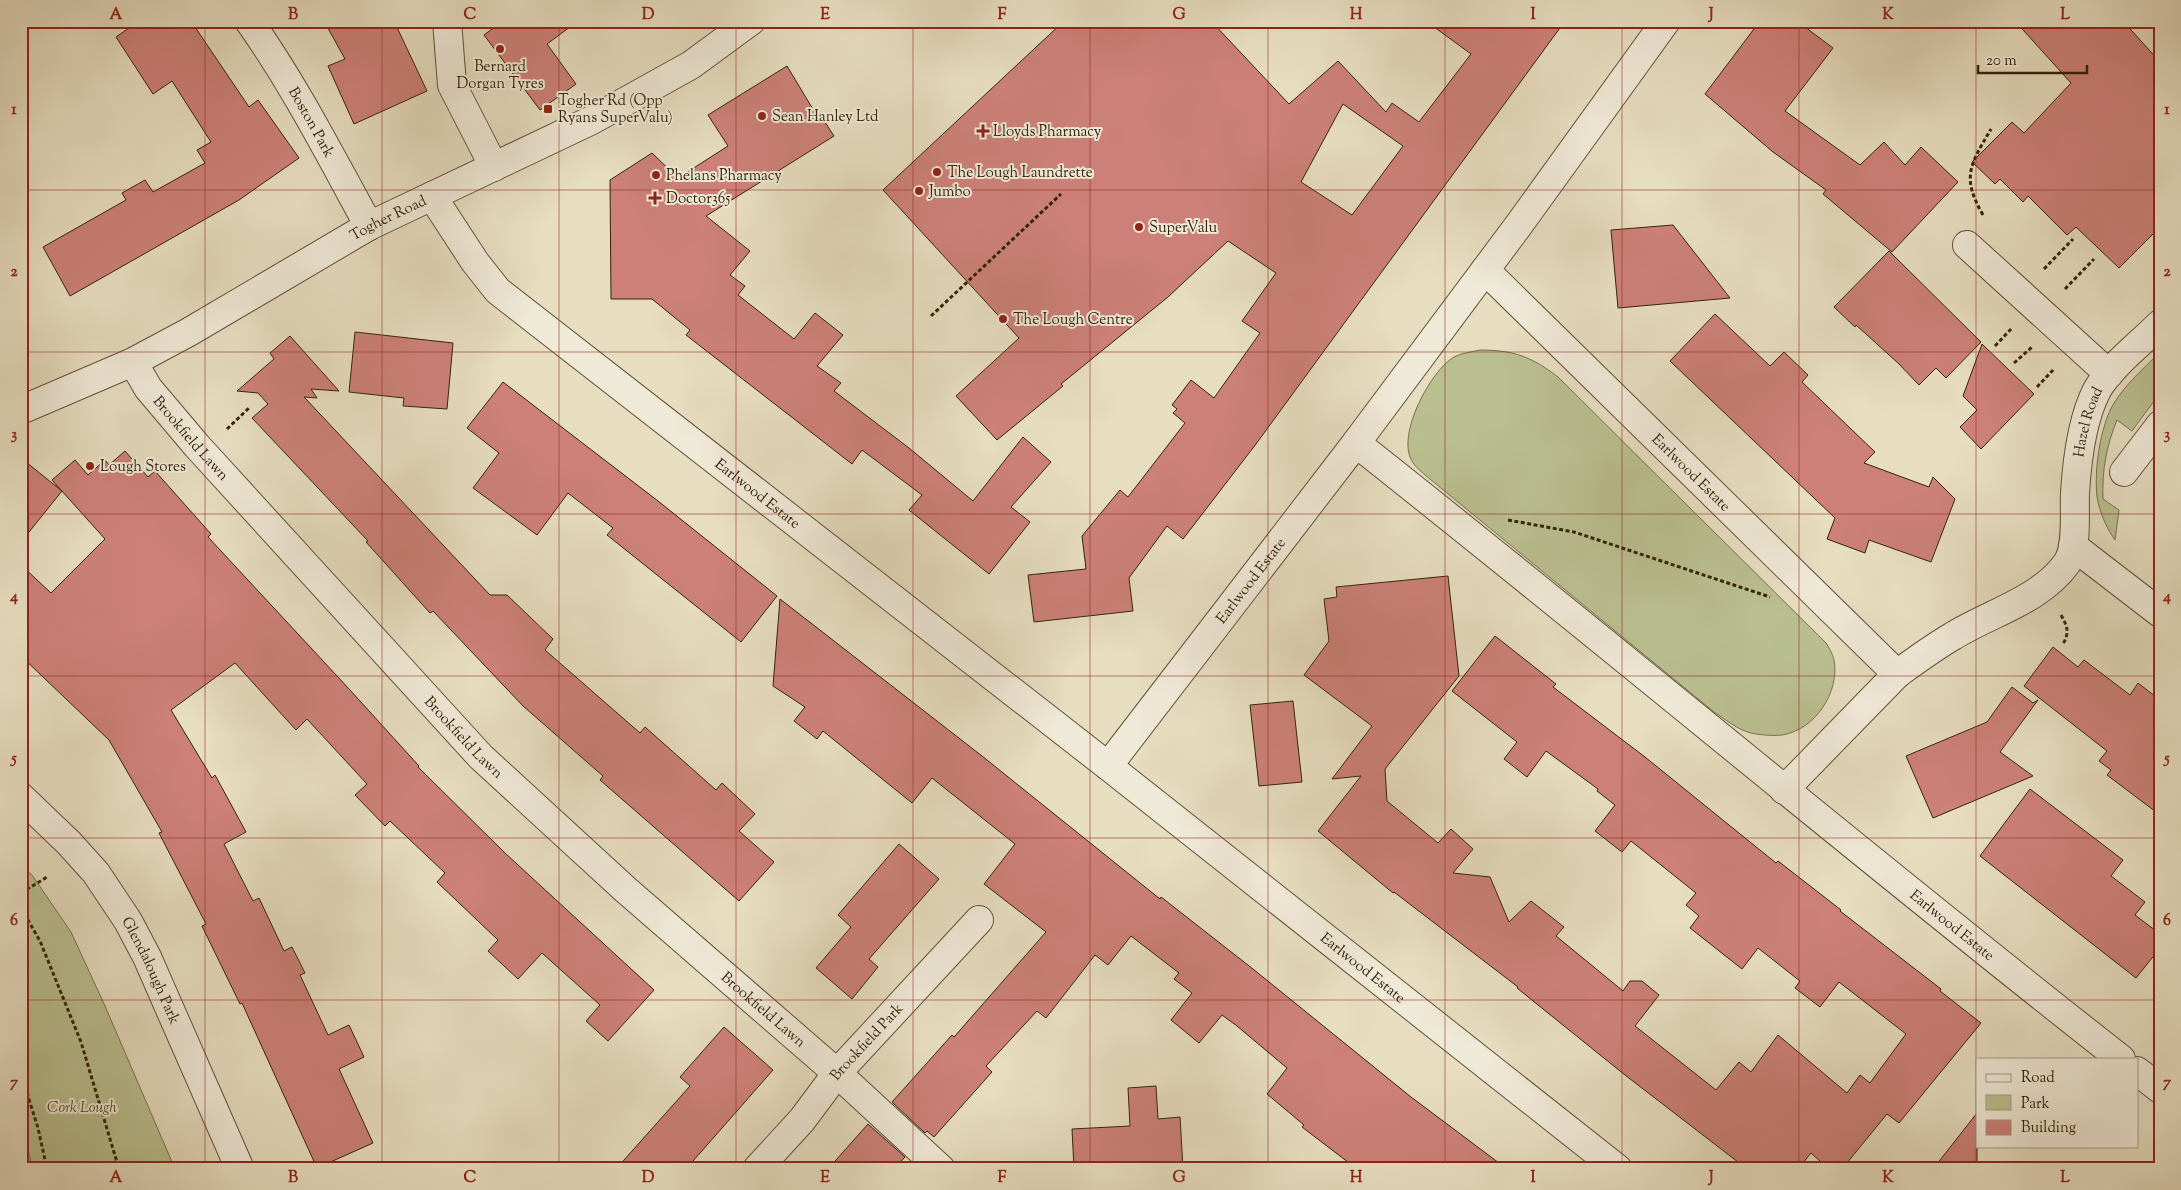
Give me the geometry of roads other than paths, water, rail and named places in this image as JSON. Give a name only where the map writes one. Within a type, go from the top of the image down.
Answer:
[{"type":"street","name":"Boston Park","points":[[249,21],[291,84],[369,226]]},
{"type":"street","points":[[448,21],[452,85],[494,167]]},
{"type":"street","name":"Togher Road","points":[[21,410],[133,362],[189,332],[369,226],[592,120],[691,65],[751,21]]},
{"type":"street","name":"Earlwood Estate","points":[[1108,766],[1356,444],[1666,21]]},
{"type":"street","name":"Earlwood Estate","points":[[432,196],[475,262],[498,291],[1108,766],[1618,1169]]},
{"type":"street","points":[[1967,245],[2109,374]]},
{"type":"street","name":"Earlwood Estate","points":[[1485,270],[1897,674]]},
{"type":"street","name":"Hazel Road","points":[[2073,546],[2075,488],[2086,420],[2098,388],[2109,374],[2160,324]]},
{"type":"street","name":"Brookfield Lawn","points":[[133,362],[148,388],[197,446],[481,757],[619,884],[837,1073],[941,1169]]},
{"type":"street","points":[[2124,472],[2160,425]]},
{"type":"street","name":"Earlwood Estate","points":[[1356,444],[2120,1058]]},
{"type":"street","points":[[1784,790],[1897,674],[1953,636],[2037,590],[2068,562],[2073,546],[2160,613]]},
{"type":"street","name":"Glendalough Park","points":[[21,797],[69,843],[96,873],[128,921],[147,957],[240,1169]]},
{"type":"street","name":"Brookfield Park","points":[[757,1169],[798,1124],[837,1073],[979,920]]},
{"type":"street","points":[[2138,1072],[2160,1089]]},
{"type":"water","points":[[21,1123],[32,1165],[33,1169],[21,1169]]},
{"type":"place","name":"Bernard Dorgan Tyres","points":[[500,49]]},
{"type":"place","name":"Togher Rd (Opp Ryans SuperValu)","points":[[548,109]]},
{"type":"place","name":"Sean Hanley Ltd","points":[[762,116]]},
{"type":"place","name":"Lloyds Pharmacy","points":[[983,131]]},
{"type":"place","name":"The Lough Laundrette","points":[[937,172]]},
{"type":"place","name":"Phelans Pharmacy","points":[[656,175]]},
{"type":"place","name":"Jumbo","points":[[919,191]]},
{"type":"place","name":"Doctor365","points":[[655,198]]},
{"type":"place","name":"SuperValu","points":[[1139,227]]},
{"type":"place","name":"The Lough Centre","points":[[1003,319]]},
{"type":"place","name":"Lough Stores","points":[[90,466]]},
{"type":"park label","name":"Cork Lough","points":[[82,1107]]}]
